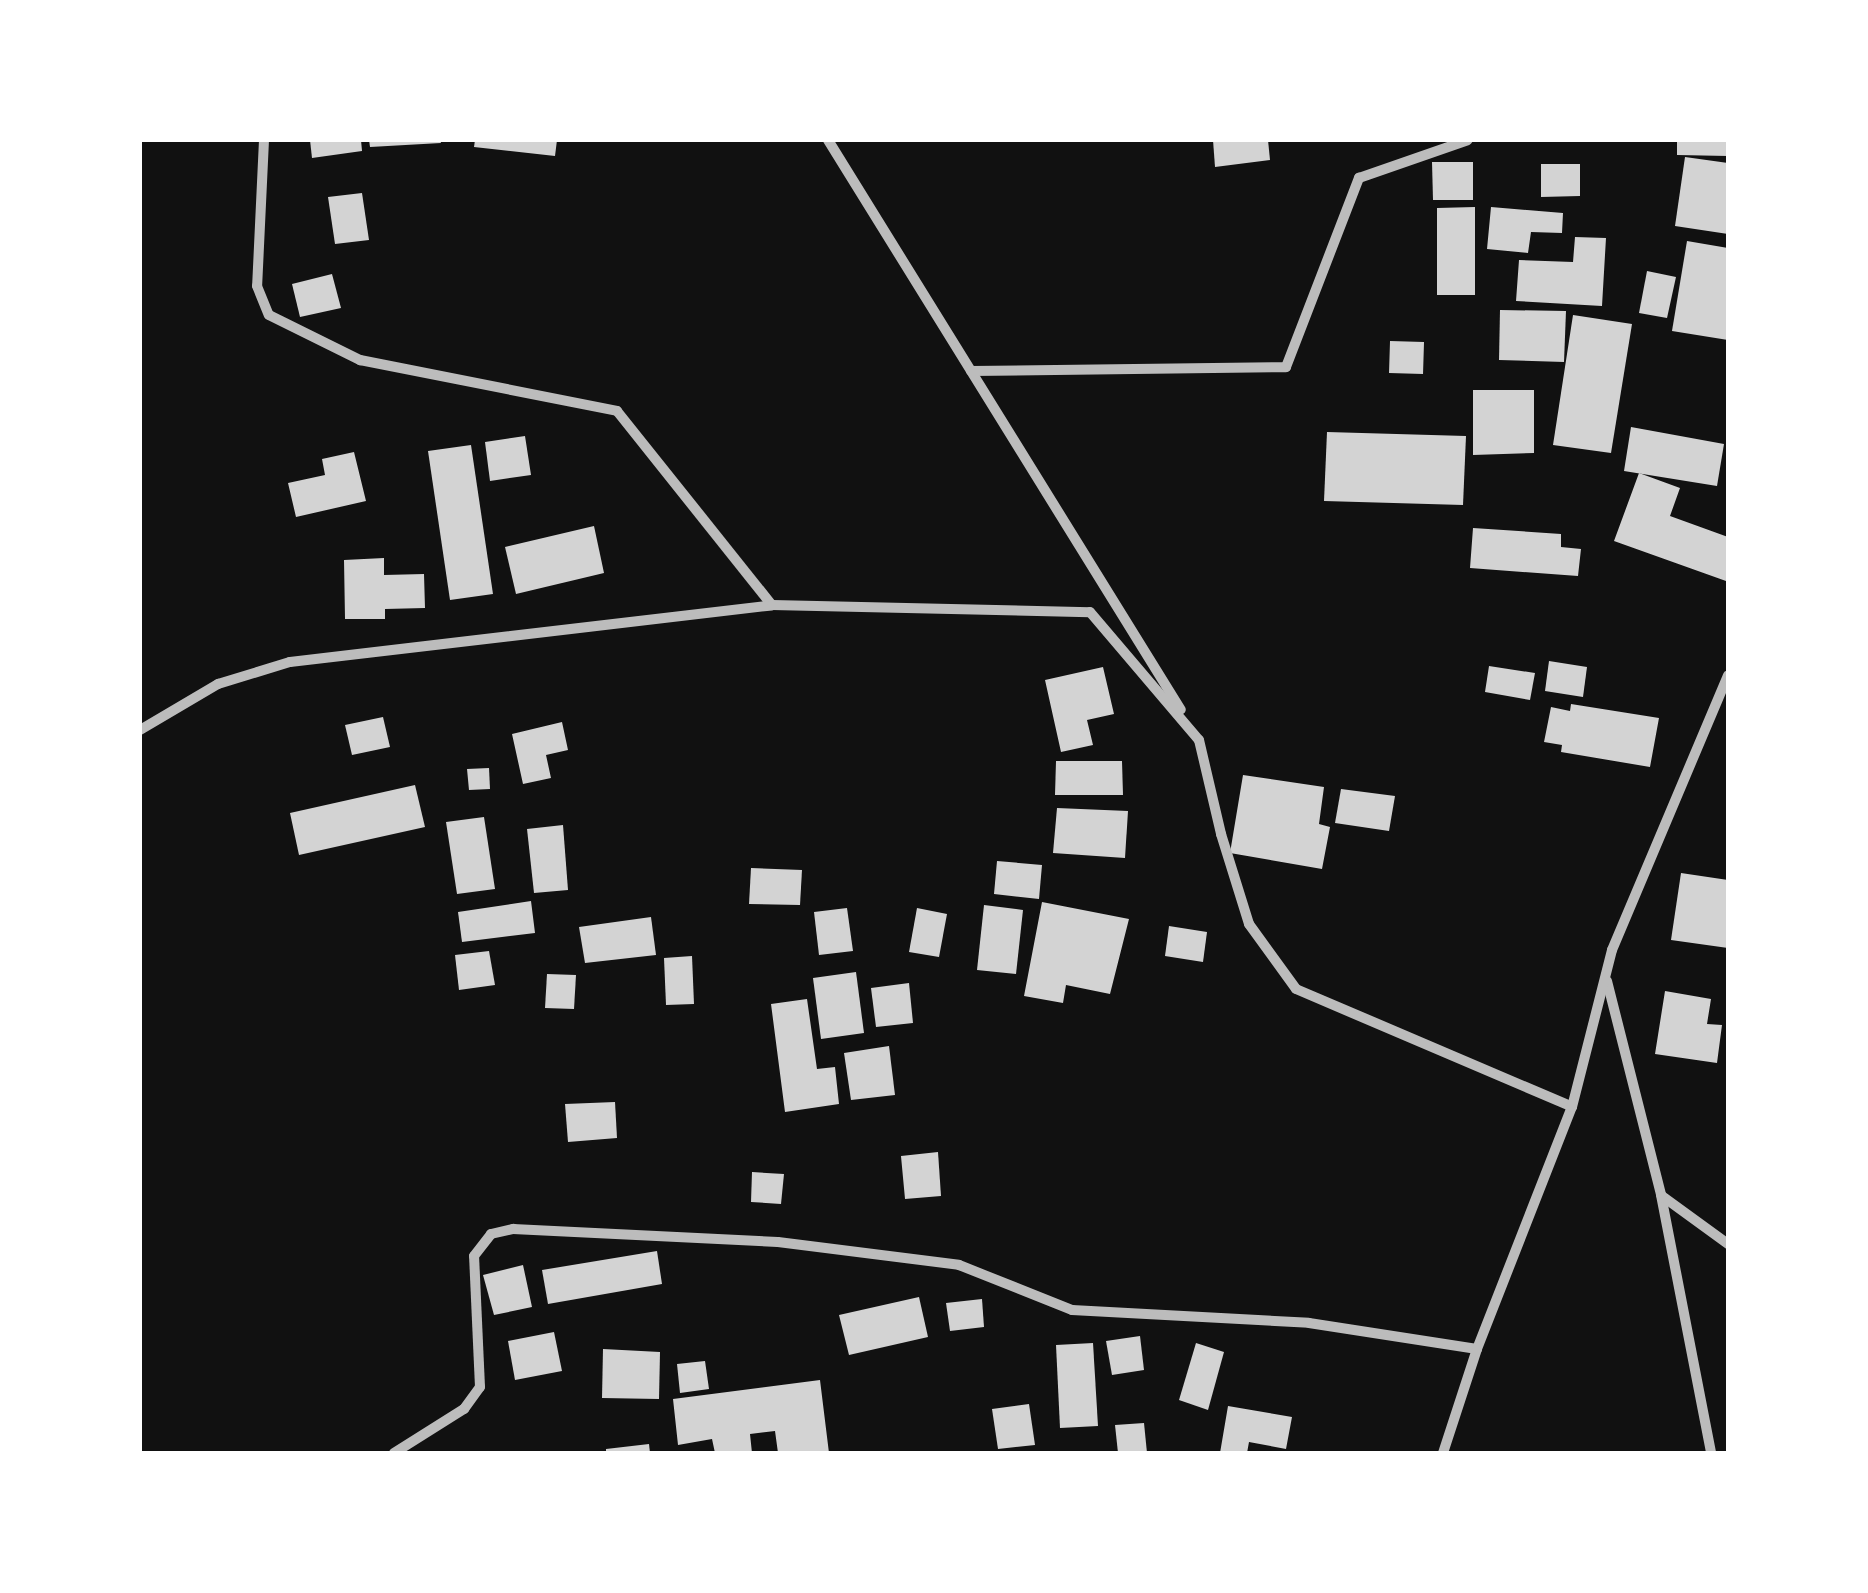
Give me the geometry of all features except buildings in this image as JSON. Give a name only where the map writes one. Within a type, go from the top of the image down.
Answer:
[{"type":"street","points":[[264,140],[257,286],[269,314],[360,360],[617,411],[772,605]]},
{"type":"street","points":[[828,140],[1200,740],[1221,834],[1249,924],[1296,989],[1572,1107]]},
{"type":"street","points":[[971,371],[1286,367],[1359,178],[1468,140]]},
{"type":"street","points":[[140,730],[218,684],[290,662],[772,605],[1090,612],[1200,740]]},
{"type":"street","points":[[1443,1453],[1477,1349],[1572,1107],[1612,950],[1728,674]]},
{"type":"street","points":[[1606,978],[1661,1195],[1711,1453]]},
{"type":"street","points":[[1661,1195],[1728,1244]]},
{"type":"street","points":[[394,1453],[464,1410],[480,1387],[474,1256],[491,1234],[513,1229],[778,1242],[959,1265],[1072,1310],[1310,1323],[1477,1349]]}]
